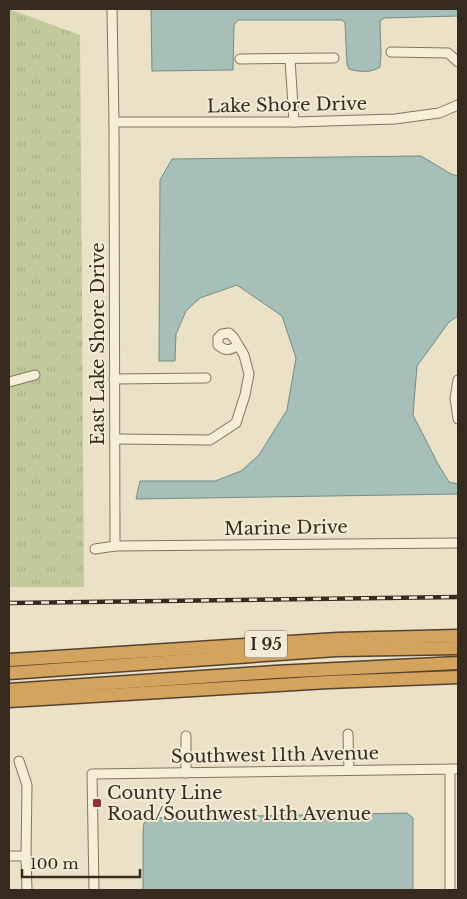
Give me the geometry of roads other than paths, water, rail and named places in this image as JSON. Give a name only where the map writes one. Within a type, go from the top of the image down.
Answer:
[{"type":"highway","name":"I 95","points":[[9,660],[337,639],[458,636]]},
{"type":"highway","points":[[9,673],[336,650],[458,648]]},
{"type":"highway","points":[[9,690],[275,672],[458,663]]},
{"type":"highway","points":[[9,701],[328,682],[458,677]]},
{"type":"street","name":"East Lake Shore Drive","points":[[112,9],[115,546]]},
{"type":"street","points":[[391,52],[448,53],[458,62]]},
{"type":"street","points":[[240,59],[334,58]]},
{"type":"street","points":[[290,59],[294,122]]},
{"type":"street","name":"Lake Shore Drive","points":[[114,122],[294,122],[395,119],[439,113],[458,105]]},
{"type":"street","points":[[115,439],[210,440],[236,423],[245,395],[248,374],[244,355],[238,345]]},
{"type":"street","points":[[9,382],[35,375]]},
{"type":"street","points":[[114,379],[206,378]]},
{"type":"street","points":[[458,380],[455,398],[458,419]]},
{"type":"street","name":"Marine Drive","points":[[115,546],[458,543]]},
{"type":"street","points":[[95,549],[115,546]]},
{"type":"street","points":[[348,734],[349,770]]},
{"type":"street","points":[[186,736],[186,773]]},
{"type":"street","points":[[19,761],[27,785],[27,890]]},
{"type":"street","points":[[450,890],[454,856],[454,769]]},
{"type":"street","name":"Southwest 11th Avenue","points":[[94,890],[92,774],[454,769]]},
{"type":"street","points":[[9,856],[26,856]]},
{"type":"water","points":[[151,9],[458,9],[458,16],[384,18],[380,21],[380,67],[369,71],[349,69],[347,64],[345,23],[342,20],[238,20],[234,25],[233,70],[152,71]]},
{"type":"water","points":[[421,156],[451,174],[458,176],[458,316],[449,322],[417,366],[413,415],[449,482],[458,484],[458,494],[136,499],[140,481],[215,481],[241,471],[259,455],[287,410],[296,358],[282,316],[237,285],[200,298],[186,311],[176,334],[175,361],[159,361],[160,180],[172,159]]},
{"type":"water","points":[[407,813],[413,818],[413,890],[143,890],[144,823],[151,818]]},
{"type":"railway","points":[[9,603],[458,597]]},
{"type":"place","name":"County Line Road/Southwest 11th Avenue","points":[[97,803]]}]
